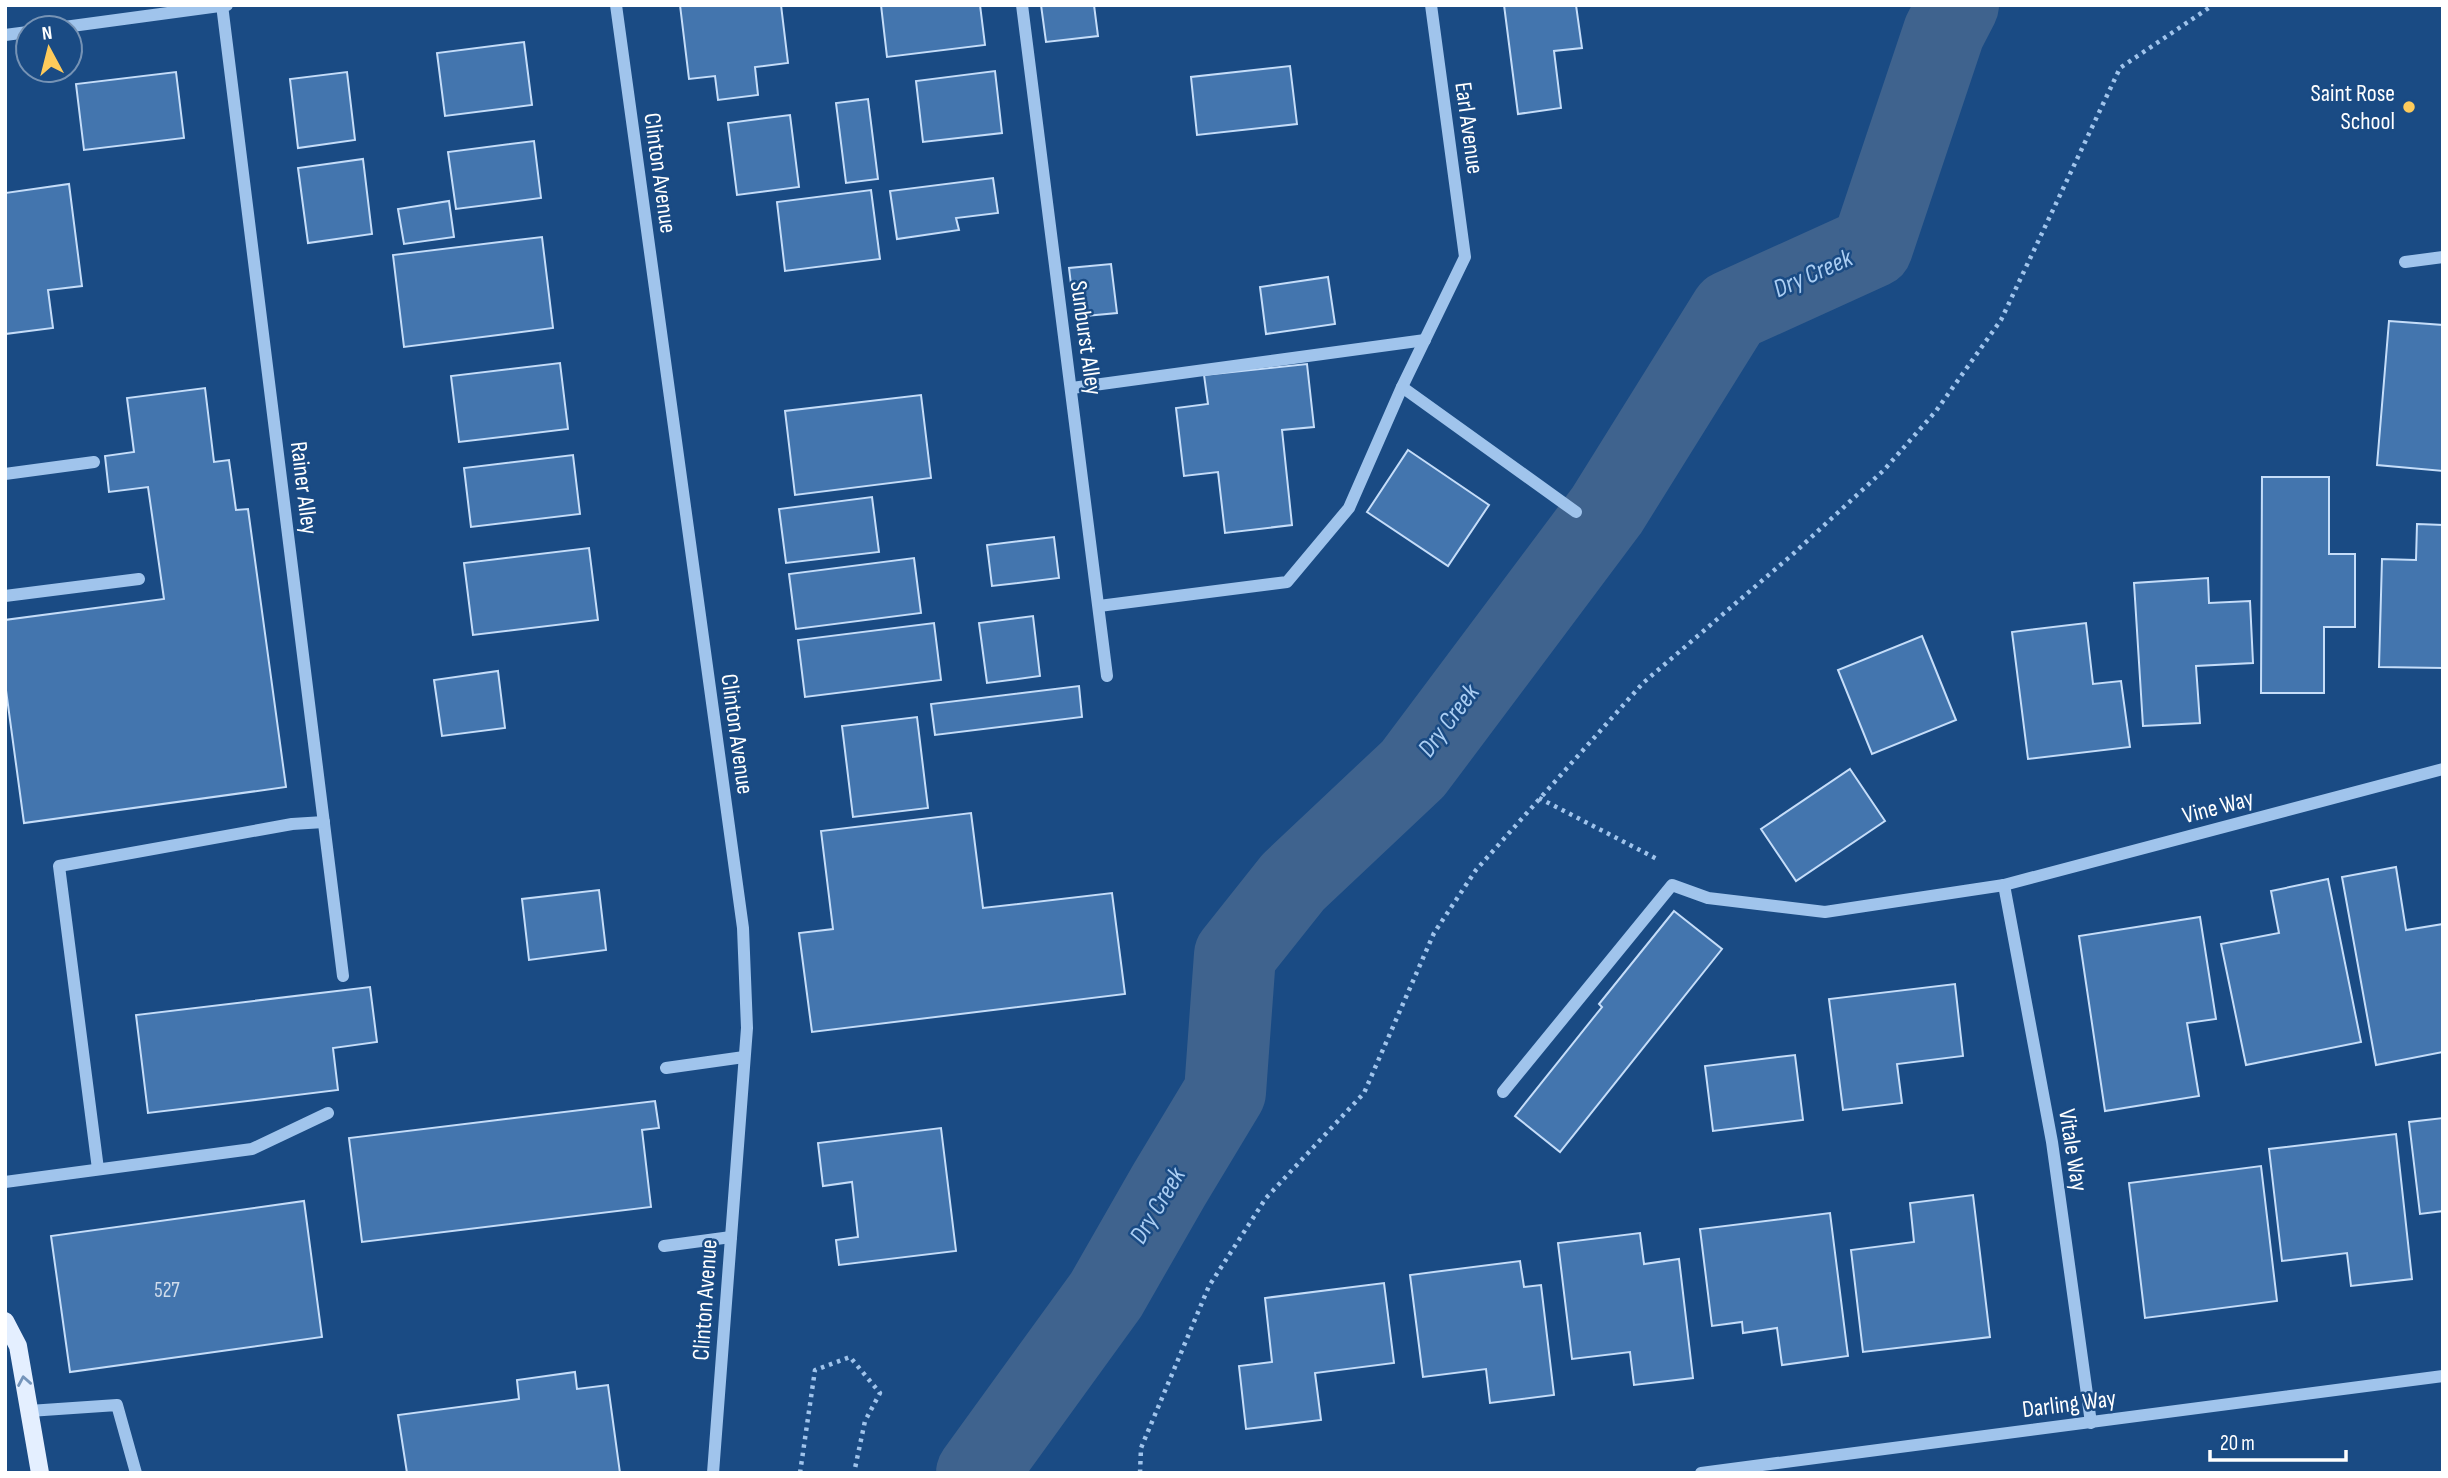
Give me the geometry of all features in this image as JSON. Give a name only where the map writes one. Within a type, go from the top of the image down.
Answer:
[{"type":"main road","points":[[5,1321],[18,1346],[40,1473]]},
{"type":"street","points":[[84,24],[224,5]]},
{"type":"street","name":"Rainer Alley","points":[[224,5],[343,976]]},
{"type":"street","name":"Clinton Avenue","points":[[616,5],[743,928],[747,1028],[713,1473]]},
{"type":"street","name":"Sunburst Alley","points":[[1022,5],[1107,676]]},
{"type":"street","name":"Earl Avenue","points":[[1425,340],[1465,257],[1432,5]]},
{"type":"street","points":[[2405,262],[2443,257]]},
{"type":"street","points":[[1072,388],[1425,340]]},
{"type":"street","points":[[1099,606],[1287,582],[1349,508],[1425,340]]},
{"type":"street","points":[[1402,387],[1576,512]]},
{"type":"street","points":[[5,474],[94,462]]},
{"type":"street","points":[[5,597],[139,579]]},
{"type":"street","name":"Vine Way","points":[[1503,1092],[1672,885],[1707,898],[1825,912],[2004,886],[2443,769]]},
{"type":"street","points":[[98,1169],[59,866],[292,824],[324,822]]},
{"type":"street","name":"Vitale Way","points":[[2004,886],[2052,1142],[2091,1423]]},
{"type":"street","points":[[666,1068],[744,1057]]},
{"type":"street","points":[[5,1182],[252,1149],[328,1113]]},
{"type":"street","points":[[664,1246],[731,1237]]},
{"type":"street","name":"Darling Way","points":[[1701,1473],[2443,1376]]},
{"type":"street","points":[[29,1411],[117,1405],[136,1473]]},
{"type":"path","points":[[1140,1473],[1141,1448],[1209,1286],[1266,1198],[1364,1093],[1434,933],[1476,870],[1643,683],[1793,554],[1884,470],[1936,411],[2001,320],[2120,68],[2213,5]]},
{"type":"path","points":[[1539,798],[1658,859]]},
{"type":"path","points":[[800,1473],[815,1370],[850,1357],[880,1393],[865,1420],[854,1473]]},
{"type":"building","points":[[680,5],[781,5],[788,63],[755,67],[758,95],[718,100],[715,76],[689,79]]},
{"type":"building","points":[[881,5],[980,5],[985,45],[887,57]]},
{"type":"building","points":[[1041,5],[1094,5],[1098,36],[1046,42]]},
{"type":"building","points":[[1504,5],[1576,5],[1582,48],[1554,51],[1561,108],[1518,114]]},
{"type":"building","points":[[524,42],[532,105],[445,116],[437,53]]},
{"type":"building","points":[[1290,66],[1297,124],[1197,135],[1191,77]]},
{"type":"building","points":[[995,71],[1002,133],[923,142],[916,81]]},
{"type":"building","points":[[176,72],[184,138],[84,150],[76,84]]},
{"type":"building","points":[[347,72],[355,140],[298,148],[290,79]]},
{"type":"building","points":[[868,99],[878,179],[846,183],[836,103]]},
{"type":"building","points":[[790,115],[799,187],[737,195],[728,123]]},
{"type":"building","points":[[534,141],[541,198],[456,209],[448,152]]},
{"type":"building","points":[[363,159],[372,234],[308,243],[298,168]]},
{"type":"building","points":[[993,178],[998,213],[956,218],[959,230],[897,239],[890,191]]},
{"type":"building","points":[[69,184],[82,286],[48,290],[53,328],[5,334],[5,193]]},
{"type":"building","points":[[871,190],[880,259],[785,271],[777,202]]},
{"type":"building","points":[[449,201],[454,237],[404,244],[398,209]]},
{"type":"building","points":[[542,237],[553,328],[404,347],[393,255]]},
{"type":"building","points":[[1111,264],[1117,313],[1075,317],[1069,268]]},
{"type":"building","points":[[1328,277],[1335,324],[1266,334],[1260,287]]},
{"type":"building","points":[[2389,321],[2443,325],[2443,471],[2377,465]]},
{"type":"building","points":[[560,363],[568,429],[459,442],[451,376]]},
{"type":"building","points":[[1307,364],[1314,427],[1282,430],[1292,525],[1225,533],[1218,472],[1184,476],[1176,408],[1208,404],[1204,375]]},
{"type":"building","points":[[205,388],[214,462],[229,460],[236,510],[248,509],[286,787],[24,823],[5,683],[5,620],[164,599],[148,487],[109,492],[105,456],[134,452],[127,398]]},
{"type":"building","points":[[921,395],[931,478],[795,495],[785,411]]},
{"type":"building","points":[[1408,450],[1489,505],[1448,566],[1367,512]]},
{"type":"building","points":[[573,455],[580,514],[471,527],[464,468]]},
{"type":"building","points":[[2262,477],[2329,477],[2329,554],[2355,554],[2355,627],[2324,627],[2324,693],[2261,693]]},
{"type":"building","points":[[872,497],[879,552],[786,563],[779,509]]},
{"type":"building","points":[[2417,524],[2443,525],[2443,668],[2379,667],[2382,559],[2416,560]]},
{"type":"building","points":[[1054,537],[1059,578],[992,586],[987,545]]},
{"type":"building","points":[[589,548],[598,620],[473,635],[464,563]]},
{"type":"building","points":[[914,558],[921,613],[796,629],[789,574]]},
{"type":"building","points":[[2208,578],[2209,603],[2250,601],[2253,663],[2196,666],[2200,723],[2143,726],[2134,583]]},
{"type":"building","points":[[1033,616],[1040,676],[987,683],[979,623]]},
{"type":"building","points":[[934,623],[941,680],[805,697],[798,640]]},
{"type":"building","points":[[2086,623],[2093,684],[2121,681],[2130,747],[2028,759],[2012,632]]},
{"type":"building","points":[[1922,636],[1956,720],[1872,754],[1838,670]]},
{"type":"building","points":[[498,671],[505,728],[442,736],[434,680]]},
{"type":"building","points":[[1079,686],[1082,717],[935,735],[931,704]]},
{"type":"building","points":[[917,717],[928,808],[853,817],[842,726]]},
{"type":"building","points":[[1850,769],[1885,821],[1796,881],[1761,829]]},
{"type":"building","points":[[971,813],[983,908],[1112,893],[1125,994],[812,1032],[799,933],[833,929],[821,831]]},
{"type":"building","points":[[2396,867],[2406,930],[2443,924],[2443,1052],[2376,1065],[2342,877]]},
{"type":"building","points":[[2328,879],[2361,1042],[2246,1065],[2221,944],[2279,933],[2271,891]]},
{"type":"building","points":[[599,890],[606,950],[529,960],[522,899]]},
{"type":"building","points":[[1674,911],[1722,949],[1560,1152],[1515,1116],[1602,1007],[1599,1004]]},
{"type":"building","points":[[2200,917],[2216,1019],[2187,1023],[2199,1096],[2105,1111],[2079,936]]},
{"type":"building","points":[[1955,984],[1963,1056],[1897,1064],[1902,1103],[1843,1110],[1829,999]]},
{"type":"building","points":[[370,987],[377,1042],[333,1048],[338,1090],[148,1113],[136,1015]]},
{"type":"building","points":[[1795,1055],[1803,1120],[1713,1131],[1705,1066]]},
{"type":"building","points":[[655,1101],[659,1128],[642,1130],[651,1207],[362,1242],[349,1138]]},
{"type":"building","points":[[2443,1118],[2443,1211],[2420,1214],[2409,1122]]},
{"type":"building","points":[[941,1128],[956,1251],[839,1265],[836,1240],[858,1237],[852,1182],[823,1186],[818,1143]]},
{"type":"building","points":[[2396,1134],[2412,1279],[2351,1286],[2347,1253],[2282,1261],[2269,1149]]},
{"type":"building","points":[[2261,1166],[2277,1301],[2145,1318],[2129,1183]]},
{"type":"building","points":[[1973,1195],[1990,1337],[1863,1352],[1851,1250],[1914,1242],[1910,1203]]},
{"type":"building","points":[[304,1201],[322,1337],[70,1372],[51,1236]]},
{"type":"building","points":[[1830,1213],[1848,1356],[1782,1365],[1777,1328],[1743,1333],[1742,1322],[1712,1326],[1700,1229]]},
{"type":"building","points":[[1640,1233],[1644,1264],[1679,1259],[1693,1378],[1634,1385],[1630,1352],[1572,1359],[1558,1243]]},
{"type":"building","points":[[1520,1261],[1524,1287],[1541,1285],[1554,1395],[1490,1403],[1486,1369],[1423,1377],[1410,1275]]},
{"type":"building","points":[[1384,1283],[1394,1363],[1315,1373],[1321,1420],[1246,1429],[1239,1366],[1272,1362],[1265,1298]]},
{"type":"building","points":[[575,1372],[577,1389],[608,1385],[620,1473],[407,1473],[398,1415],[519,1399],[517,1380]]},
{"type":"waterway","name":"Dry Creek","points":[[977,1473],[1106,1295],[1225,1092],[1235,955],[1293,882],[1413,769],[1607,510],[1731,311],[1872,247],[1944,32],[1958,5]]},
{"type":"place","name":"Saint Rose School","points":[[2409,107]]}]
